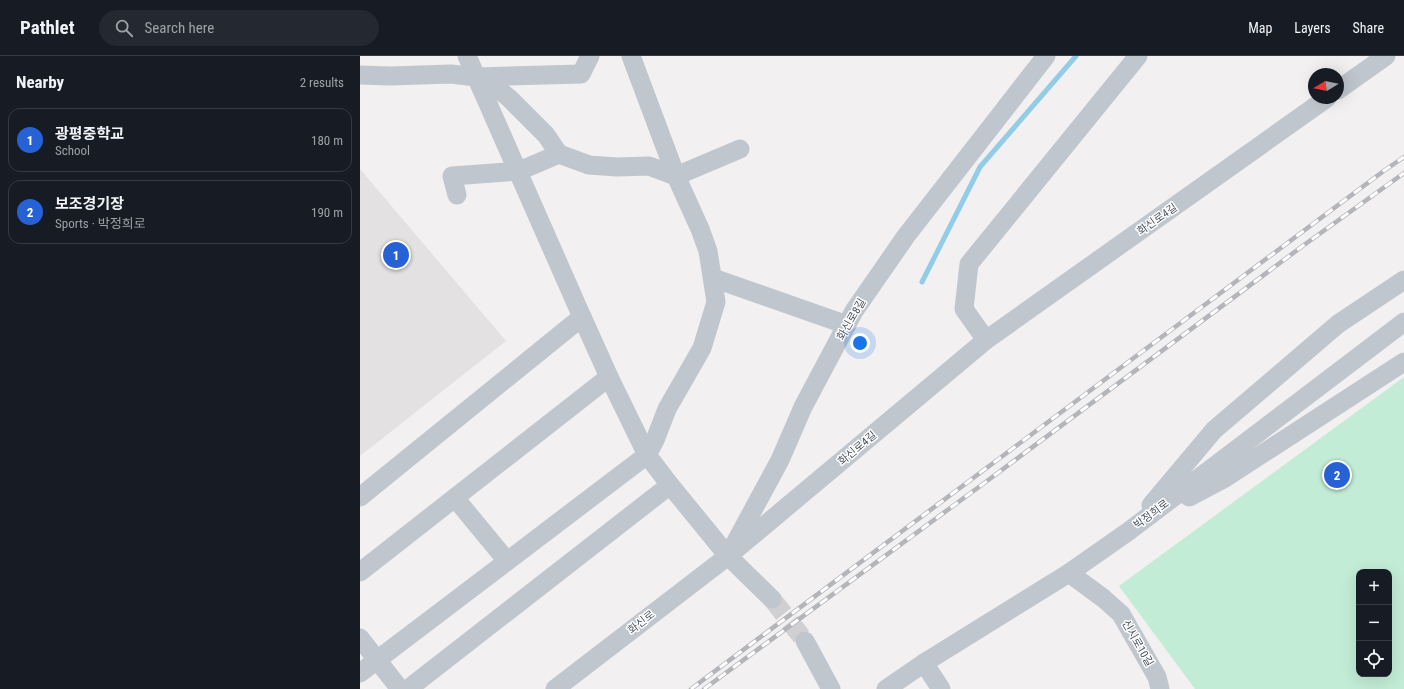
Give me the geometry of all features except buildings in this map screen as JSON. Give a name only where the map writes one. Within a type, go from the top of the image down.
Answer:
[{"type":"street","points":[[467,56],[609,377],[648,455],[670,485],[728,556],[772,599]]},
{"type":"street","points":[[360,75],[390,76],[451,74],[476,78],[581,74],[590,56]]},
{"type":"street","points":[[360,673],[648,455],[667,409],[702,348],[716,302],[708,251],[700,229],[676,176],[631,56]]},
{"type":"street","name":"화신로8길","points":[[728,556],[780,460],[804,407],[854,311],[906,236],[1046,56]]},
{"type":"street","points":[[986,340],[964,309],[969,264],[1138,56]]},
{"type":"street","points":[[1344,86],[1386,56]]},
{"type":"street","points":[[476,78],[498,89],[509,98],[546,135],[559,154],[589,165],[617,167],[649,166],[676,176],[740,149]]},
{"type":"street","name":"화신로4길","points":[[728,556],[986,340],[1319,104]]},
{"type":"street","points":[[457,195],[452,176],[519,171],[559,154]]},
{"type":"street","points":[[713,278],[847,325]]},
{"type":"street","points":[[1129,531],[1214,430],[1338,324],[1404,280]]},
{"type":"street","points":[[360,498],[582,317]]},
{"type":"street","name":"박정희로","points":[[886,689],[924,663],[1069,573],[1129,531],[1404,322]]},
{"type":"street","points":[[1129,531],[1225,478],[1404,362]]},
{"type":"street","points":[[360,572],[609,377]]},
{"type":"street","points":[[408,689],[670,485]]},
{"type":"street","points":[[455,498],[507,561]]},
{"type":"street","name":"화신로","points":[[555,689],[728,556]]},
{"type":"street","name":"신시로10길","points":[[1069,573],[1103,598],[1121,614],[1157,676],[1160,689]]},
{"type":"street","points":[[360,638],[400,689]]},
{"type":"street","points":[[805,641],[831,689]]},
{"type":"street","points":[[924,663],[941,689]]},
{"type":"shaded area","points":[[360,169],[506,341],[360,456]]},
{"type":"green space","points":[[1404,377],[1404,689],[1195,689],[1119,586]]},
{"type":"waterway","points":[[922,282],[980,167],[1076,56]]},
{"type":"tunnel","points":[[772,599],[805,641]]},
{"type":"railway","points":[[691,689],[1404,157]]},
{"type":"railway","points":[[704,689],[1304,245],[1404,173]]},
{"type":"place","name":"광평중학교","points":[[396,255]]},
{"type":"place","name":"보조경기장","points":[[1337,475]]}]
